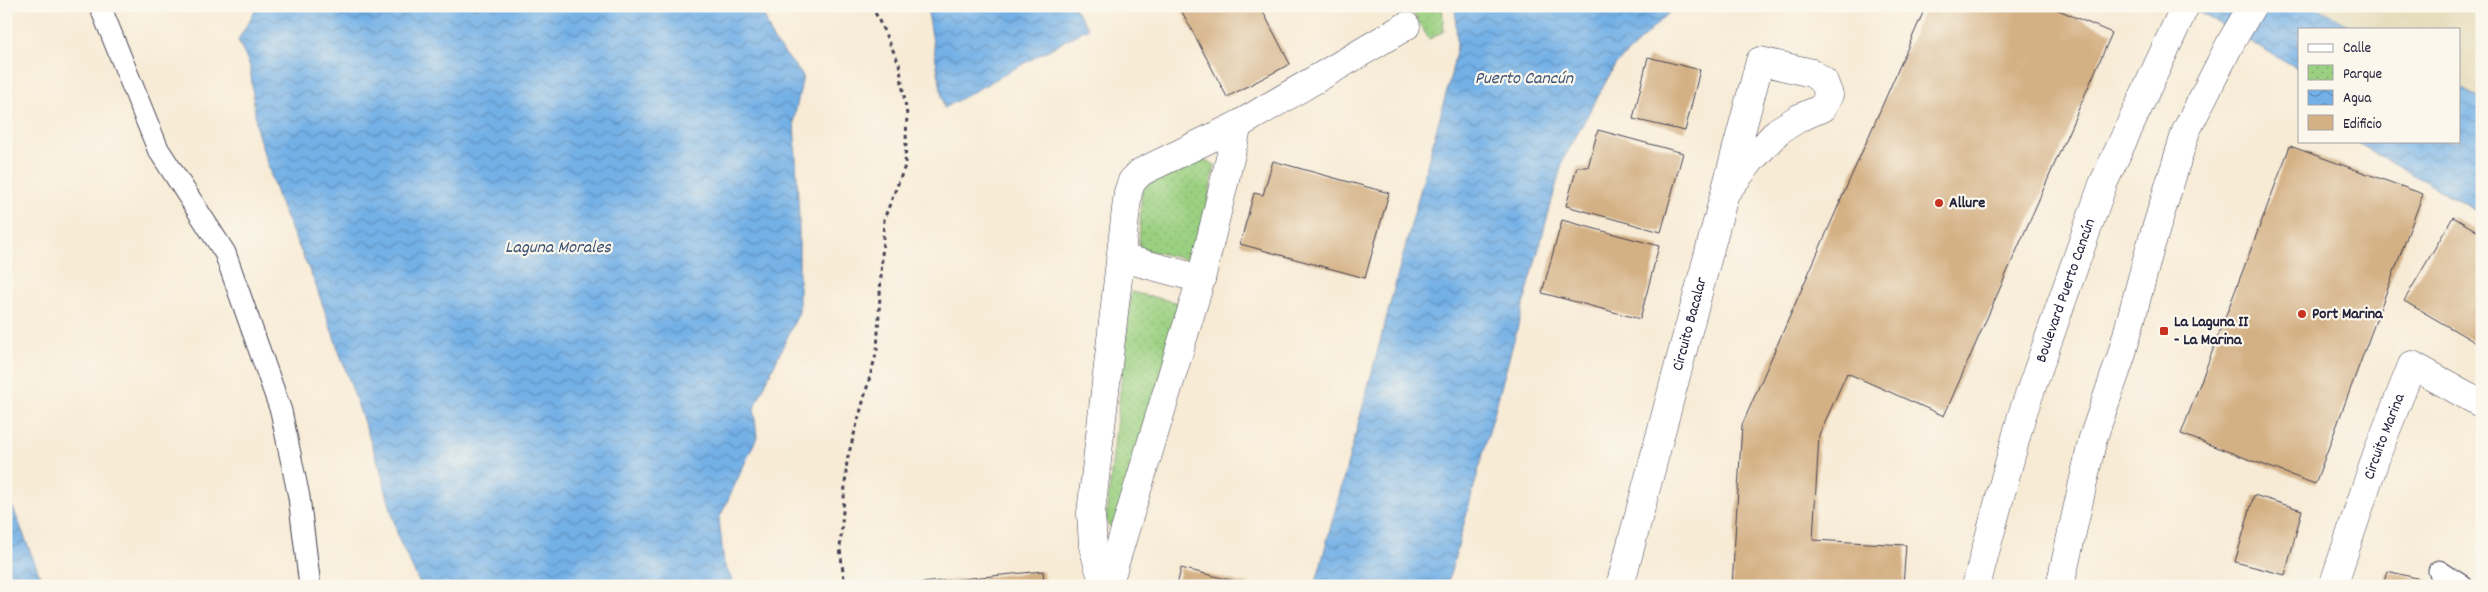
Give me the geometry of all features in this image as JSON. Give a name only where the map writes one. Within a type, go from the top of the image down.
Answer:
[{"type":"street","points":[[2060,586],[2094,438],[2121,357],[2150,248],[2186,131],[2231,42],[2252,6]]},
{"type":"street","name":"Boulevard Puerto Cancún","points":[[1976,586],[2022,415],[2103,184],[2182,11]]},
{"type":"street","points":[[1104,586],[1093,546],[1091,513],[1122,258],[1128,192],[1132,181],[1141,172],[1238,125],[1406,26]]},
{"type":"street","name":"Circuito Bacalar","points":[[1620,586],[1725,192],[1760,61],[1812,73],[1824,82],[1829,94],[1822,108],[1799,118],[1778,131],[1725,192]]},
{"type":"street","points":[[1108,586],[1201,279],[1238,125]]},
{"type":"street","points":[[1122,258],[1201,279]]},
{"type":"street","name":"Circuito Marina","points":[[2333,586],[2378,451],[2412,365],[2482,404]]},
{"type":"lane","points":[[100,6],[158,149],[225,252],[280,411],[299,497],[310,586]]},
{"type":"lane","points":[[2439,572],[2462,586]]},
{"type":"path","points":[[845,586],[840,550],[847,460],[877,350],[884,219],[904,166],[907,124],[900,63],[872,6]]},
{"type":"shaded area","points":[[2315,6],[2482,6],[2482,100],[2460,88],[2460,28],[2353,28]]},
{"type":"green space","points":[[1409,6],[1442,6],[1444,31],[1429,39]]},
{"type":"green space","points":[[1201,158],[1215,165],[1196,258],[1189,260],[1146,250],[1139,245],[1142,187]]},
{"type":"green space","points":[[1131,292],[1184,304],[1115,528],[1108,525],[1106,519]]},
{"type":"water","name":"Laguna Morales","points":[[258,6],[761,6],[772,38],[803,76],[794,119],[799,219],[799,312],[754,408],[757,437],[719,519],[724,564],[735,586],[421,586],[399,540],[380,468],[315,283],[280,204],[257,131],[250,66],[238,40]]},
{"type":"water","points":[[927,6],[1073,6],[1088,28],[944,108]]},
{"type":"water","name":"Puerto Cancún","points":[[1455,6],[1676,6],[1615,65],[1563,160],[1447,586],[1315,586],[1451,75],[1457,46]]},
{"type":"water","points":[[2188,6],[2315,6],[2353,28],[2298,28],[2298,68]]},
{"type":"water","points":[[2460,88],[2482,100],[2482,214],[2356,142],[2460,142]]},
{"type":"water","points":[[6,496],[13,508],[44,586],[6,586]]},
{"type":"building","points":[[1179,6],[1260,6],[1290,64],[1227,97]]},
{"type":"building","name":"Allure","points":[[1926,6],[2049,6],[2112,33],[1944,416],[1847,373],[1819,435],[1813,540],[1906,545],[1903,586],[1732,586],[1742,425]]},
{"type":"building","points":[[1648,57],[1700,70],[1685,131],[1633,119]]},
{"type":"building","points":[[1598,130],[1683,153],[1661,232],[1566,206],[1577,167],[1588,167]]},
{"type":"building","name":"Port Marina","points":[[2290,146],[2423,194],[2315,484],[2181,434]]},
{"type":"building","points":[[1273,161],[1389,193],[1365,278],[1240,244],[1254,193],[1263,195]]},
{"type":"building","points":[[2453,217],[2482,234],[2482,341],[2480,345],[2404,301]]},
{"type":"building","points":[[1562,220],[1659,246],[1640,319],[1542,293]]},
{"type":"building","points":[[2254,495],[2302,510],[2285,575],[2235,562]]},
{"type":"building","points":[[1181,568],[1251,585],[1251,586],[1177,586]]},
{"type":"building","points":[[1043,571],[1044,586],[911,586],[911,584]]},
{"type":"building","points":[[2387,571],[2425,580],[2434,586],[2383,586]]},
{"type":"place","name":"Allure","points":[[1939,203]]},
{"type":"place","name":"Port Marina","points":[[2302,314]]},
{"type":"place","name":"La Laguna II - La Marina","points":[[2164,331]]}]
